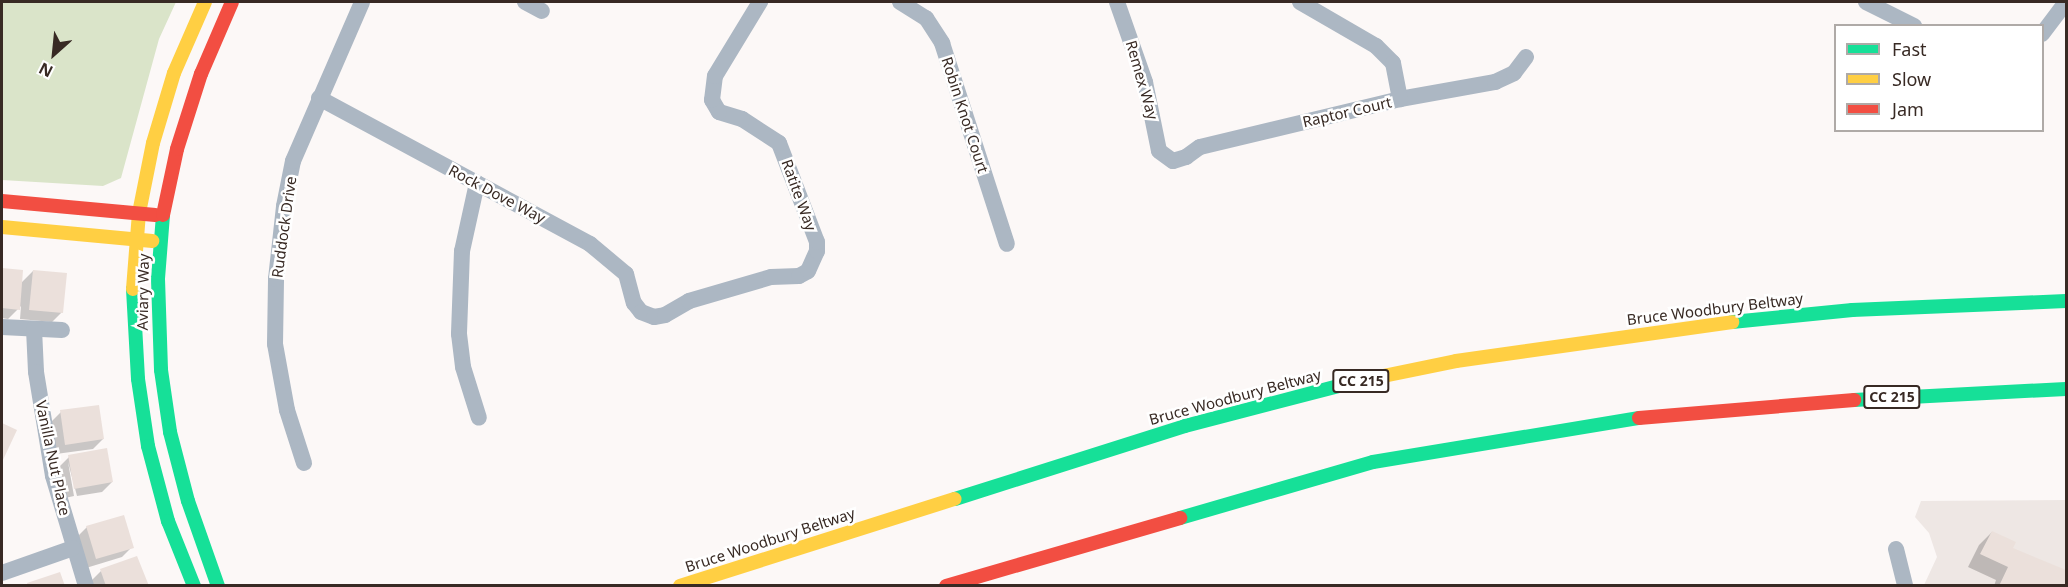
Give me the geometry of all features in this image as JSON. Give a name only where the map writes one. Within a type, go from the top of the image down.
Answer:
[{"type":"main road","name":"Aviary Way","points":[[194,585],[159,493],[142,412],[134,325],[136,239],[139,213],[164,104],[205,2]]},
{"type":"main road","name":"Aviary Way","points":[[218,585],[188,501],[168,421],[158,334],[160,242],[163,217],[187,115],[232,2]]},
{"type":"main road","points":[[2,201],[163,217]]},
{"type":"main road","points":[[2,227],[160,242]]},
{"type":"main road","name":"Bruce Woodbury Beltway","points":[[680,585],[1185,426],[1337,386],[1456,361],[1709,324],[1852,310],[2067,301]]},
{"type":"main road","name":"CC 215","points":[[946,585],[1373,462],[1652,416],[1886,398],[2067,389]]},
{"type":"street","name":"Ruddock Drive","points":[[304,463],[287,410],[275,344],[276,279],[293,161],[362,2]]},
{"type":"street","points":[[525,2],[542,10]]},
{"type":"street","name":"Ratite Way","points":[[648,314],[665,315],[689,301],[771,277],[799,276],[808,271],[814,257],[817,242],[779,143],[749,123],[718,112],[712,100],[716,76],[760,2]]},
{"type":"street","name":"Robin Knot Court","points":[[900,2],[926,18],[942,43],[1007,244]]},
{"type":"street","name":"Remex Way","points":[[1117,2],[1148,92],[1155,121],[1154,137],[1159,150],[1166,156]]},
{"type":"street","points":[[1300,2],[1376,46],[1393,63],[1400,99]]},
{"type":"street","points":[[1866,2],[1910,24]]},
{"type":"street","points":[[2044,33],[2067,2]]},
{"type":"street","name":"Raptor Court","points":[[1166,156],[1173,161],[1186,157],[1200,147],[1400,99],[1495,82],[1514,73],[1526,57]]},
{"type":"street","name":"Rock Dove Way","points":[[319,98],[606,256],[626,274],[634,303],[648,314]]},
{"type":"street","points":[[477,183],[462,251],[459,334],[465,376],[479,418]]},
{"type":"street","points":[[2,327],[62,330]]},
{"type":"street","name":"Vanilla Nut Place","points":[[34,329],[42,416],[73,548],[86,585]]},
{"type":"street","points":[[2,573],[73,548]]},
{"type":"street","points":[[1896,549],[1905,585]]},
{"type":"shaded area","points":[[2066,500],[2066,585],[1924,585],[1937,557],[1929,533],[1915,517],[1921,501]]},
{"type":"green space","points":[[2,2],[176,2],[159,39],[121,178],[103,186],[2,180]]},
{"type":"building","points":[[2,268],[23,270],[20,310],[2,308]]},
{"type":"building","points":[[33,270],[67,273],[63,313],[29,310]]},
{"type":"building","points":[[99,405],[104,439],[65,445],[60,410]]},
{"type":"building","points":[[2,423],[17,430],[2,462]]},
{"type":"building","points":[[107,448],[113,482],[74,489],[68,455]]},
{"type":"building","points":[[124,515],[134,548],[96,559],[86,526]]},
{"type":"building","points":[[1992,531],[2016,542],[2013,548],[2066,570],[2066,586],[1999,586],[2008,567],[1980,554]]},
{"type":"building","points":[[137,556],[149,586],[106,586],[100,569]]},
{"type":"building","points":[[60,572],[65,586],[28,586],[27,583]]},
{"type":"traffic: fast","points":[[163,215],[158,279],[161,370],[170,432],[188,501],[218,586]]},
{"type":"traffic: fast","points":[[133,289],[138,379],[148,446],[168,521],[194,586]]},
{"type":"traffic: fast","points":[[1732,322],[1852,310],[2066,301]]},
{"type":"traffic: fast","points":[[955,499],[1185,426],[1354,382]]},
{"type":"traffic: fast","points":[[1854,400],[2066,389]]},
{"type":"traffic: fast","points":[[1180,518],[1373,462],[1639,418]]},
{"type":"traffic: slow","points":[[133,289],[139,213],[153,143],[174,73],[205,2]]},
{"type":"traffic: slow","points":[[2,227],[152,241]]},
{"type":"traffic: slow","points":[[1354,382],[1456,361],[1732,322]]},
{"type":"traffic: slow","points":[[680,586],[955,499]]},
{"type":"traffic: jam","points":[[163,215],[177,149],[201,74],[232,2]]},
{"type":"traffic: jam","points":[[2,201],[155,215]]},
{"type":"traffic: jam","points":[[1639,418],[1854,400]]},
{"type":"traffic: jam","points":[[946,586],[1180,518]]}]
